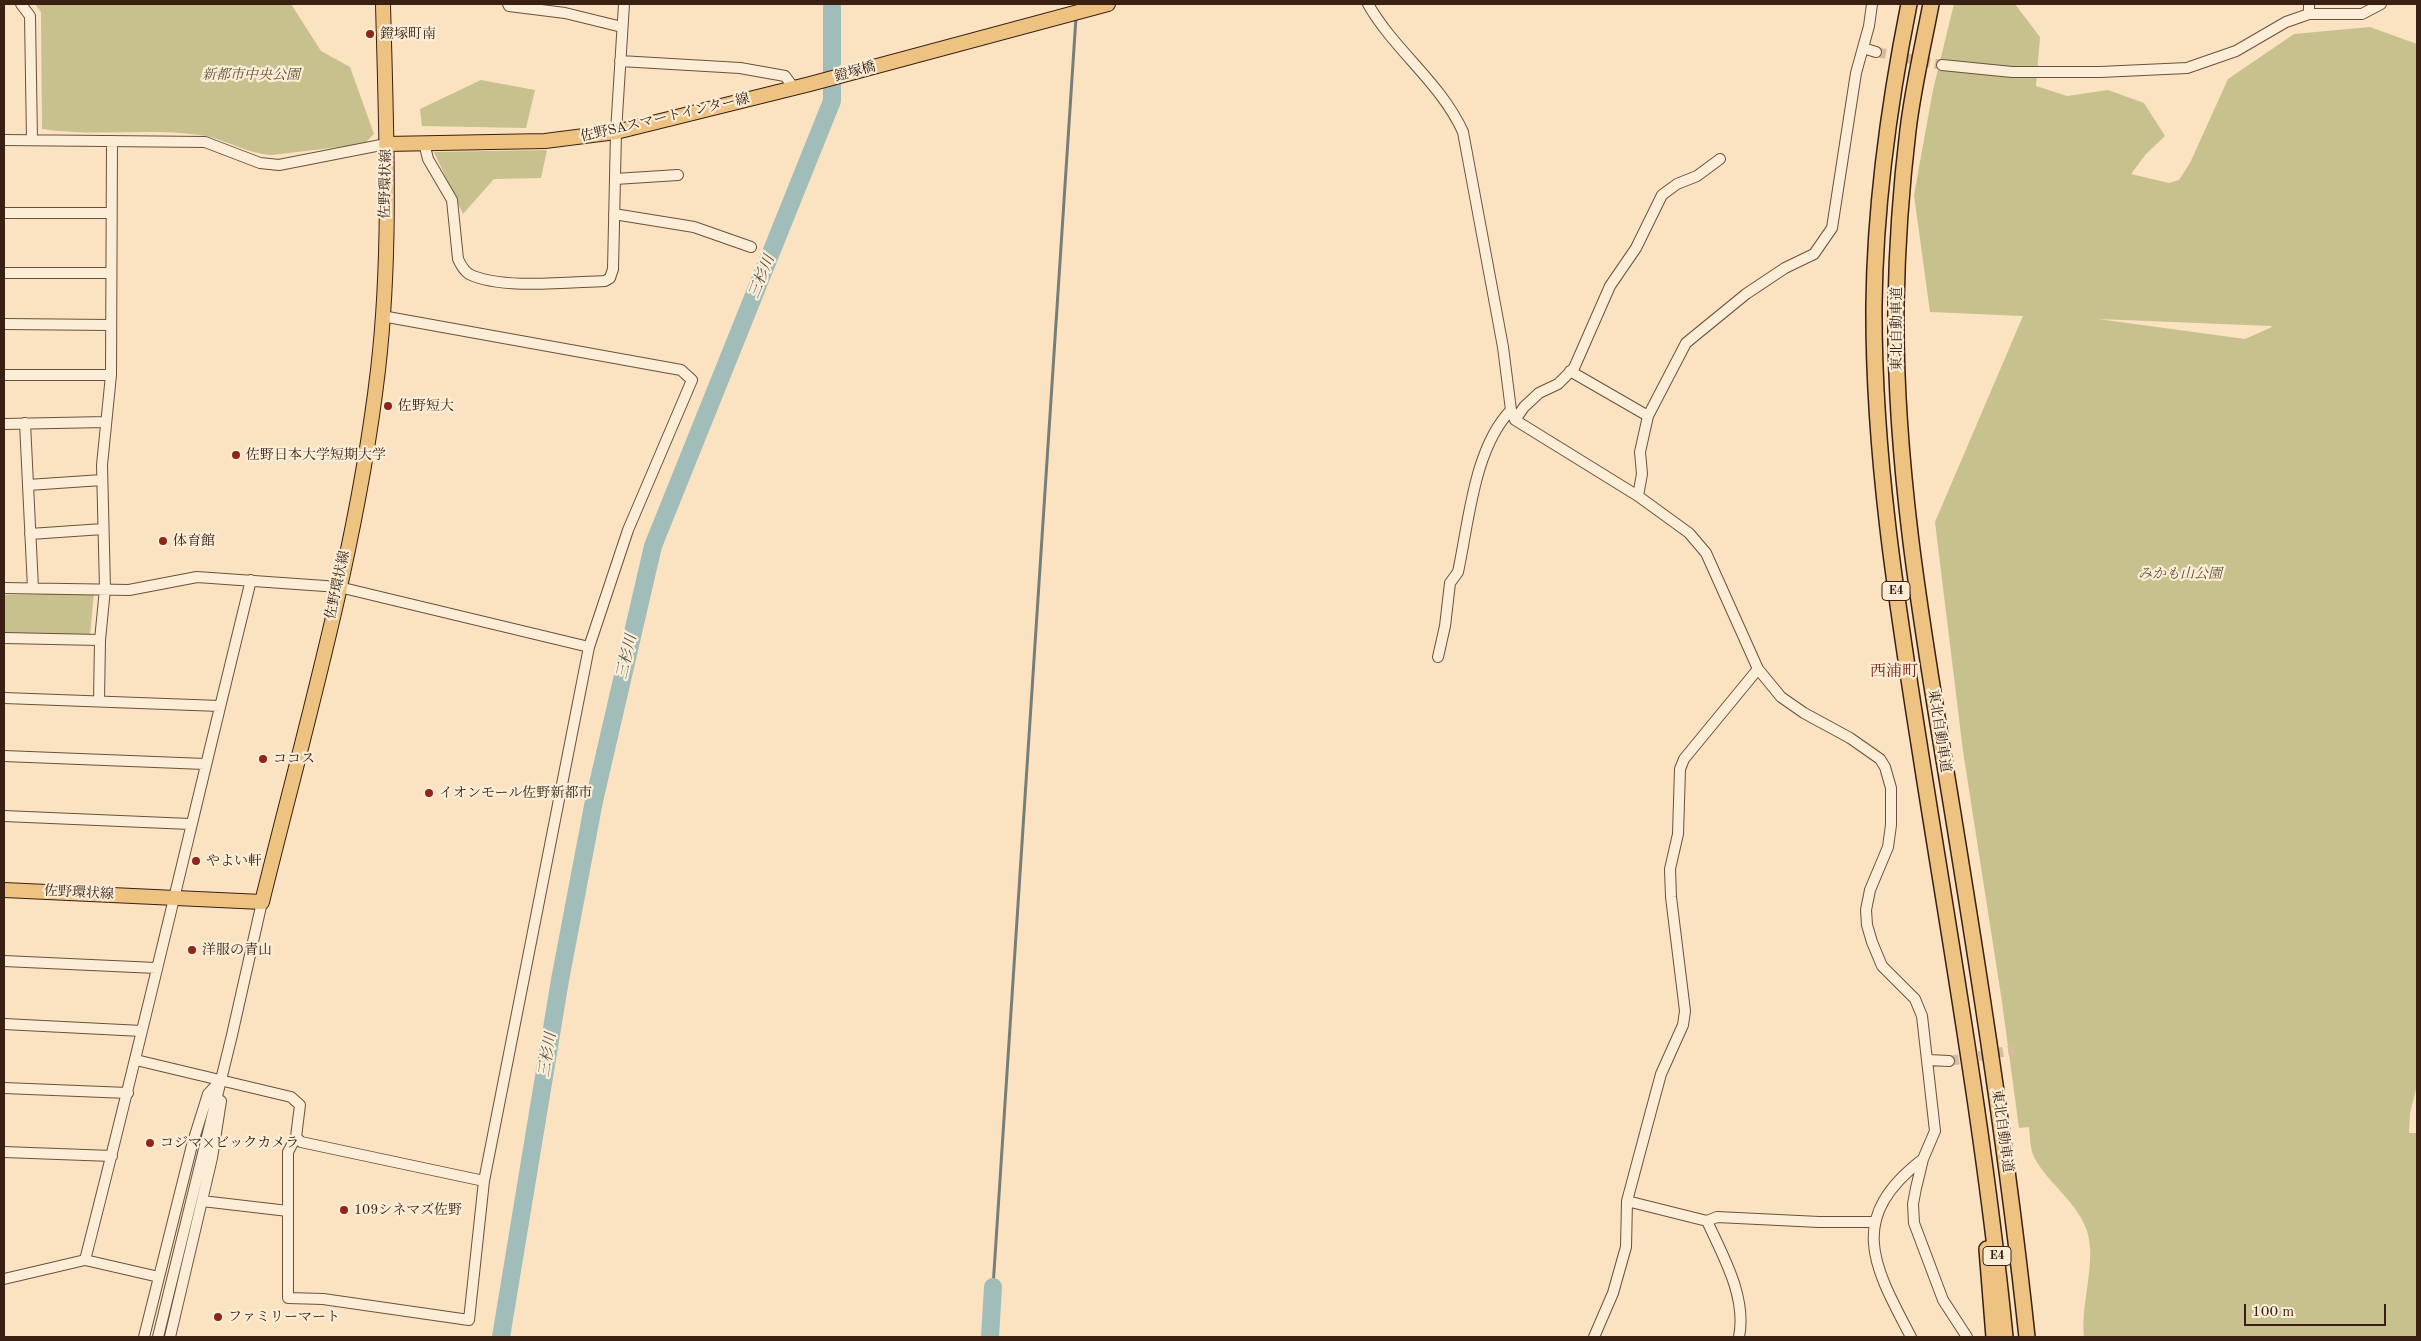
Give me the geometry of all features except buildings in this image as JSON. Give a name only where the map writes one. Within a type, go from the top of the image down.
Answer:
[{"type":"highway","name":"東北自動車道","points":[[1909,4],[1887,125],[1876,238],[1874,308],[1879,436],[1886,515],[1905,653],[1987,1175],[2005,1337]]},
{"type":"highway","name":"東北自動車道","points":[[1931,4],[1908,127],[1898,239],[1897,327],[1901,434],[1907,505],[1927,661],[1998,1099],[2027,1337]]},
{"type":"highway","points":[[1987,1175],[1988,1274],[1994,1337]]},
{"type":"main road","name":"佐野環状線","points":[[4,890],[262,902],[339,587],[369,431],[382,316],[386,144],[382,4]]},
{"type":"main road","name":"鐙塚橋","points":[[821,81],[1101,6]]},
{"type":"main road","name":"佐野SAスマートインター線","points":[[386,144],[545,141],[616,132],[821,81]]},
{"type":"street","points":[[21,4],[30,16],[32,140]]},
{"type":"street","points":[[508,4],[509,6],[565,13],[622,27]]},
{"type":"street","points":[[424,143],[428,158],[452,200],[458,259],[462,268],[469,274],[500,283],[605,281],[610,278],[613,269],[616,132],[624,4]]},
{"type":"street","points":[[1368,4],[1382,26],[1453,111],[1463,132],[1503,347],[1513,415],[1638,496],[1689,533],[1706,553],[1758,669],[1781,697],[1880,759],[1885,767],[1891,788],[1891,825],[1888,846],[1870,890],[1866,910],[1867,926],[1882,966],[1915,999],[1922,1016],[1935,1131],[1923,1159],[1913,1204],[1914,1223],[1943,1300],[1967,1337]]},
{"type":"street","points":[[1638,496],[1642,474],[1640,452],[1648,416],[1686,343],[1746,294],[1785,268],[1814,254],[1832,228],[1856,73],[1872,4]]},
{"type":"street","points":[[1942,65],[2012,72],[2100,72],[2187,68],[2236,51],[2309,9],[2362,14],[2381,4]]},
{"type":"street","points":[[1863,48],[1876,52]]},
{"type":"street","points":[[620,60],[778,73],[785,76],[794,88]]},
{"type":"street","points":[[4,140],[205,142],[260,163],[279,165],[386,144]]},
{"type":"street","points":[[99,701],[100,640],[105,589],[102,480],[111,375],[112,141]]},
{"type":"street","points":[[1438,657],[1446,626],[1450,583],[1458,572],[1484,450],[1500,422],[1558,384],[1570,371],[1610,286],[1636,248],[1662,195],[1676,184],[1697,176],[1720,159]]},
{"type":"street","points":[[615,178],[678,175]]},
{"type":"street","points":[[4,213],[111,213]]},
{"type":"street","points":[[614,214],[694,227],[751,247]]},
{"type":"street","points":[[4,273],[111,273]]},
{"type":"street","points":[[136,1060],[292,1097],[297,1100],[300,1111],[296,1137],[288,1152],[288,1298],[323,1299],[470,1320],[484,1181],[589,647],[628,530],[692,380],[681,370],[382,316]]},
{"type":"street","points":[[4,324],[111,325]]},
{"type":"street","points":[[1570,371],[1648,416]]},
{"type":"street","points":[[4,375],[111,375]]},
{"type":"street","points":[[4,424],[106,422]]},
{"type":"street","points":[[24,424],[33,588]]},
{"type":"street","points":[[28,486],[102,480]]},
{"type":"street","points":[[30,534],[103,529]]},
{"type":"street","points":[[4,588],[129,590],[197,577],[339,587],[589,647]]},
{"type":"street","points":[[85,1260],[128,1093],[190,824],[251,580]]},
{"type":"street","points":[[4,638],[100,640]]},
{"type":"street","points":[[1594,1337],[1613,1293],[1626,1246],[1627,1200],[1661,1074],[1683,1025],[1686,1011],[1671,897],[1670,869],[1678,834],[1680,769],[1684,759],[1758,669]]},
{"type":"street","points":[[4,698],[220,706]]},
{"type":"street","points":[[4,756],[205,764]]},
{"type":"street","points":[[4,816],[190,824]]},
{"type":"street","points":[[158,1337],[221,1080],[262,902]]},
{"type":"street","points":[[4,961],[156,968]]},
{"type":"street","points":[[4,1024],[142,1031]]},
{"type":"street","points":[[1928,1060],[1949,1061]]},
{"type":"street","points":[[170,1337],[202,1201],[222,1096],[221,1080]]},
{"type":"street","points":[[144,1337],[194,1136],[208,1094],[221,1080]]},
{"type":"street","points":[[4,1088],[128,1093]]},
{"type":"street","points":[[296,1137],[301,1142],[316,1146],[484,1181]]},
{"type":"street","points":[[4,1152],[112,1156]]},
{"type":"street","points":[[1911,1337],[1884,1286],[1872,1240],[1874,1222],[1881,1204],[1891,1190],[1923,1159]]},
{"type":"street","points":[[1627,1200],[1706,1221],[1717,1217],[1819,1222],[1874,1222]]},
{"type":"street","points":[[202,1201],[288,1212]]},
{"type":"street","points":[[1706,1221],[1723,1255],[1736,1292],[1740,1320],[1739,1337]]},
{"type":"street","points":[[4,1279],[85,1260],[159,1278]]},
{"type":"green space","name":"新都市中央公園","points":[[35,4],[291,4],[321,51],[350,67],[374,134],[364,144],[272,155],[254,152],[199,135],[160,132],[81,132],[42,129],[41,12]]},
{"type":"green space","name":"みかも山公園","points":[[1954,4],[2015,4],[2040,37],[2036,86],[2067,96],[2108,90],[2144,103],[2165,136],[2146,154],[2131,174],[2169,183],[2179,180],[2190,163],[2228,79],[2294,34],[2370,27],[2417,44],[2417,1085],[2410,1113],[2409,1133],[2417,1133],[2417,1337],[2084,1337],[2084,1311],[2090,1256],[2090,1243],[2087,1231],[2070,1202],[2047,1176],[2034,1157],[2029,1127],[2019,1128],[2002,1002],[1963,751],[1935,522],[2023,316],[1930,312],[1914,195],[1933,90]],"holes":[[[2098,319],[2271,326],[2245,339]]]},
{"type":"green space","points":[[481,80],[535,90],[526,128],[422,126],[420,109]]},
{"type":"green space","points":[[547,150],[541,178],[494,179],[463,214],[434,152]]},
{"type":"green space","points":[[94,593],[90,635],[4,633],[4,595]]},
{"type":"waterway","name":"三杉川","points":[[501,1337],[560,980],[594,801],[653,546],[832,101],[832,4]]},
{"type":"waterway","points":[[993,1287],[1076,17]]},
{"type":"waterway","points":[[990,1337],[993,1287]]},
{"type":"tunnel","points":[[1876,52],[1942,65]]},
{"type":"tunnel","points":[[1949,1061],[2014,1050]]},
{"type":"place","name":"鐙塚町南","points":[[370,34]]},
{"type":"place","name":"佐野短大","points":[[388,406]]},
{"type":"place","name":"佐野日本大学短期大学","points":[[236,455]]},
{"type":"place","name":"体育館","points":[[163,541]]},
{"type":"place","name":"ココス","points":[[263,759]]},
{"type":"place","name":"イオンモール佐野新都市","points":[[429,793]]},
{"type":"place","name":"やよい軒","points":[[196,861]]},
{"type":"place","name":"洋服の青山","points":[[192,950]]},
{"type":"place","name":"コジマ×ビックカメラ","points":[[150,1143]]},
{"type":"place","name":"109シネマズ佐野","points":[[344,1210]]},
{"type":"place","name":"ファミリーマート","points":[[218,1317]]},
{"type":"district","name":"西浦町","points":[[1894,672]]}]
